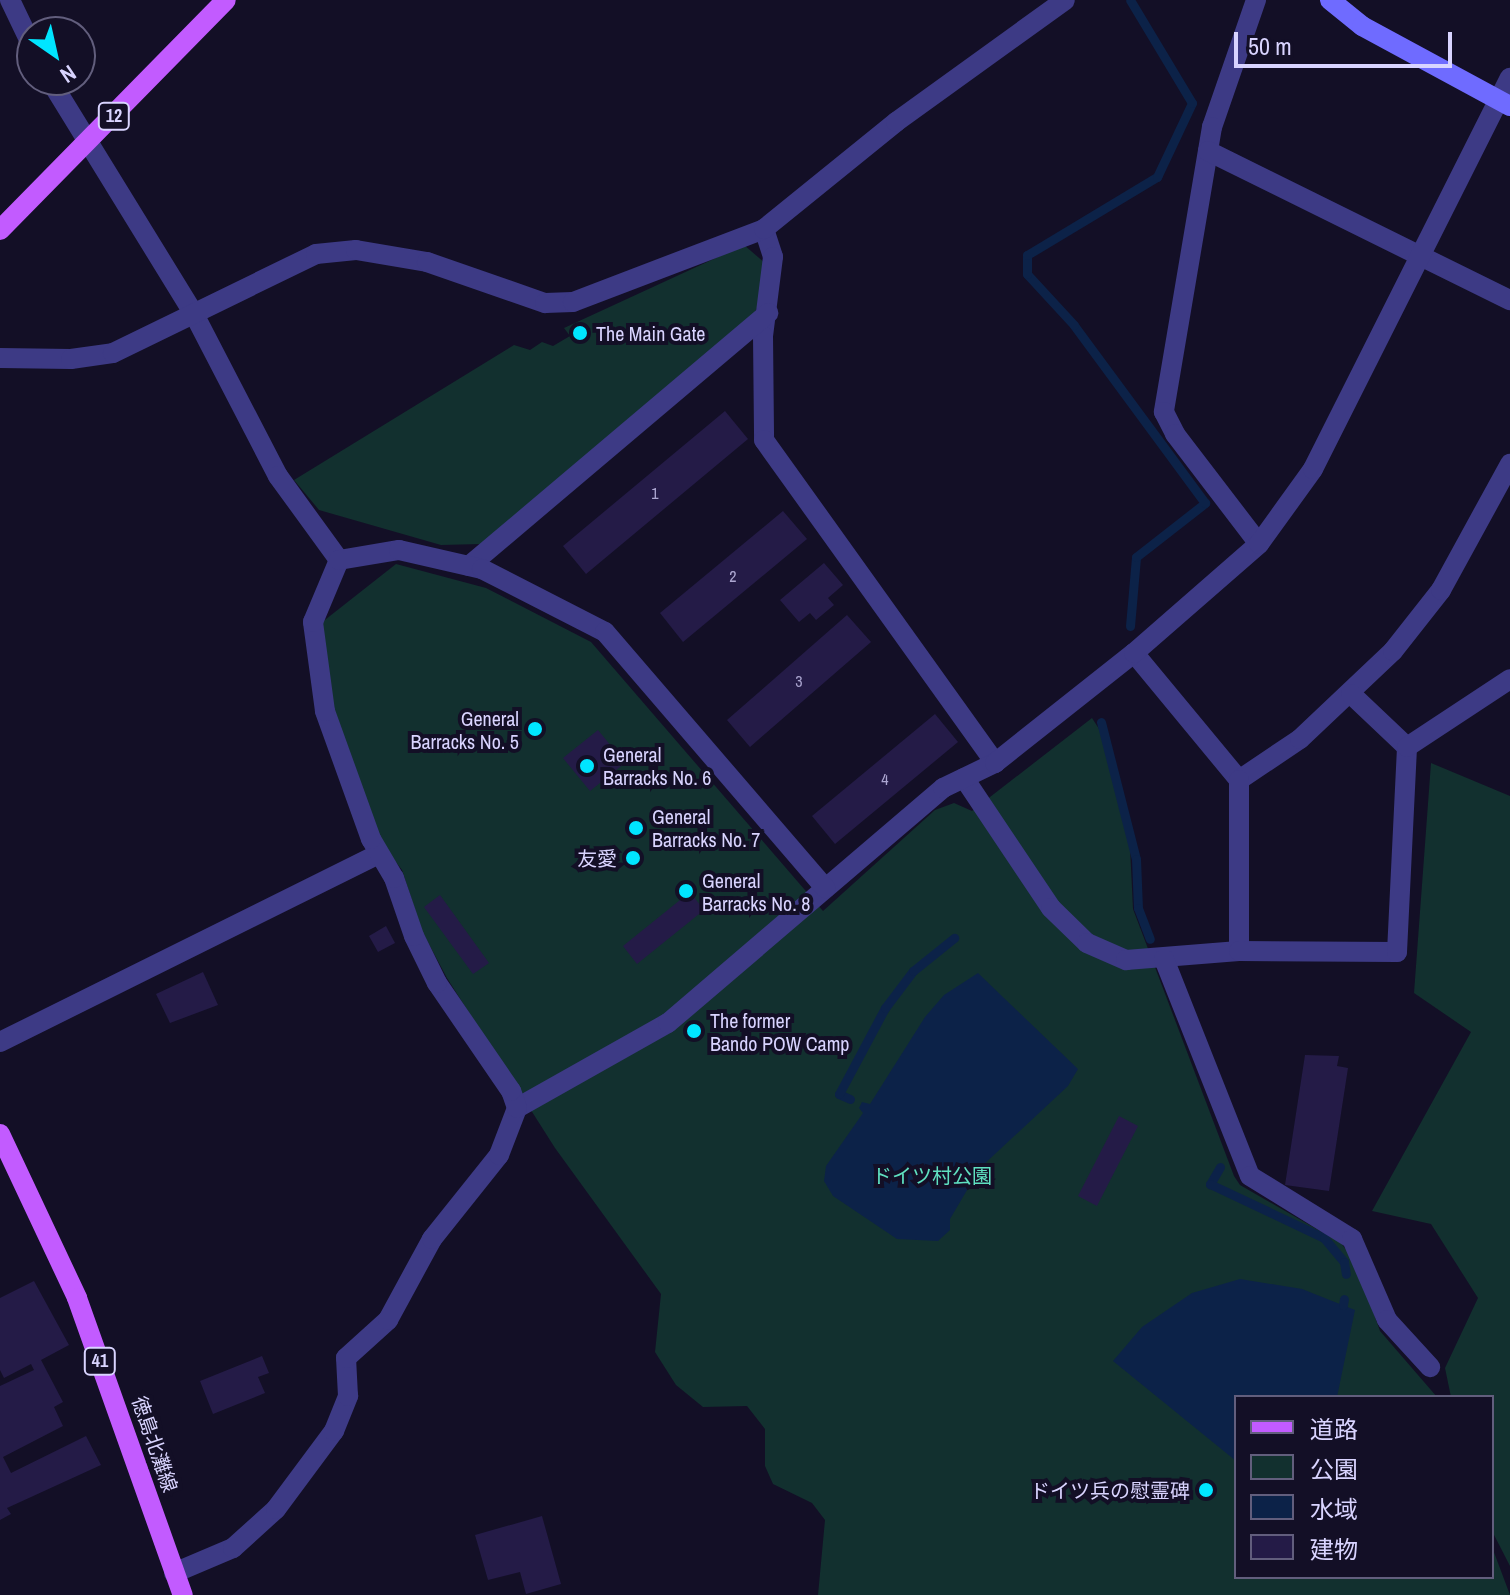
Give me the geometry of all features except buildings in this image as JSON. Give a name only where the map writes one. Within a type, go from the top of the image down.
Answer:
[{"type":"main road","name":"12","points":[[0,230],[226,0]]},
{"type":"main road","name":"徳島北灘線","points":[[0,1134],[77,1298],[183,1595]]},
{"type":"street","points":[[0,358],[71,359],[113,353],[316,254],[356,250],[427,262],[545,303],[573,302],[764,229],[896,122],[1065,0]]},
{"type":"street","points":[[1256,0],[1208,151],[1164,412],[1175,434],[1259,544]]},
{"type":"street","points":[[1330,0],[1362,26],[1504,103]]},
{"type":"street","points":[[174,1573],[233,1548],[276,1509],[334,1431],[348,1396],[346,1358],[388,1320],[439,1229],[499,1155],[517,1108],[668,1023],[943,788],[995,763],[1134,653],[1259,544],[1313,469],[1420,256],[1504,103],[1510,78]]},
{"type":"street","points":[[61,96],[194,314],[278,476],[339,560]]},
{"type":"street","points":[[1208,151],[1510,300]]},
{"type":"street","points":[[764,229],[773,257],[763,336],[764,440],[995,763]]},
{"type":"street","points":[[469,566],[768,313]]},
{"type":"street","points":[[1239,780],[1300,739],[1351,694],[1441,590],[1510,464]]},
{"type":"street","points":[[339,560],[399,550],[469,566],[605,632],[825,888]]},
{"type":"street","points":[[339,560],[313,622],[318,677],[377,855],[394,878],[437,983],[511,1091],[517,1108]]},
{"type":"street","points":[[1134,653],[1239,780],[1239,951]]},
{"type":"street","points":[[1407,747],[1510,679]]},
{"type":"street","points":[[964,778],[1051,908],[1087,943],[1126,960],[1164,959],[1181,952],[1397,952],[1407,747],[1351,694]]},
{"type":"street","points":[[0,1042],[377,855]]},
{"type":"street","points":[[1164,959],[1250,1176],[1352,1239],[1387,1320],[1430,1367]]},
{"type":"green space","points":[[744,245],[765,263],[766,292],[752,317],[481,544],[441,545],[319,510],[294,480],[514,345],[530,350],[542,342],[553,346],[570,336],[564,328]]},
{"type":"green space","name":"ドイツ村公園","points":[[396,564],[486,588],[591,642],[823,911],[935,810],[954,803],[972,811],[1092,718],[1101,732],[1130,847],[1133,909],[1234,1176],[1240,1185],[1341,1243],[1356,1263],[1380,1331],[1435,1395],[1234,1395],[1234,1579],[1494,1579],[1494,1552],[1510,1595],[818,1595],[825,1520],[812,1503],[773,1484],[765,1466],[765,1429],[747,1406],[703,1407],[676,1385],[655,1352],[661,1294],[555,1148],[447,978],[422,931],[402,870],[383,845],[340,737],[325,680],[321,623]]},
{"type":"green space","points":[[1431,763],[1510,796],[1510,1566],[1494,1535],[1494,1395],[1451,1395],[1445,1368],[1478,1298],[1431,1224],[1372,1211],[1471,1032],[1414,993]]},
{"type":"water","points":[[978,973],[1078,1069],[1068,1086],[980,1168],[950,1219],[950,1230],[938,1241],[897,1239],[833,1196],[824,1181],[826,1166],[863,1113],[859,1108],[862,1102],[870,1104],[925,1017],[944,995]]},
{"type":"water","points":[[1240,1279],[1302,1289],[1355,1310],[1337,1395],[1234,1395],[1234,1459],[1113,1361],[1142,1327],[1192,1293]]},
{"type":"waterway","points":[[1130,0],[1192,103],[1157,177],[1027,255],[1027,274],[1074,325],[1205,503],[1136,557],[1130,626]]},
{"type":"waterway","points":[[1101,722],[1136,859],[1138,908],[1150,939]]},
{"type":"waterway","points":[[850,1099],[839,1094],[885,1008],[913,971],[954,938]]},
{"type":"waterway","points":[[1220,1167],[1210,1184],[1324,1238],[1344,1262],[1346,1274]]},
{"type":"waterway","points":[[1343,1305],[1344,1299]]},
{"type":"place","name":"The Main Gate","points":[[580,333]]},
{"type":"place","name":"General Barracks No. 5","points":[[535,729]]},
{"type":"place","name":"General Barracks No. 6","points":[[587,766]]},
{"type":"place","name":"General Barracks No. 7","points":[[636,828]]},
{"type":"place","name":"友愛","points":[[633,858]]},
{"type":"place","name":"General Barracks No. 8","points":[[686,891]]},
{"type":"place","name":"The former Bando POW Camp","points":[[694,1031]]},
{"type":"place","name":"ドイツ兵の慰霊碑","points":[[1206,1490]]}]
